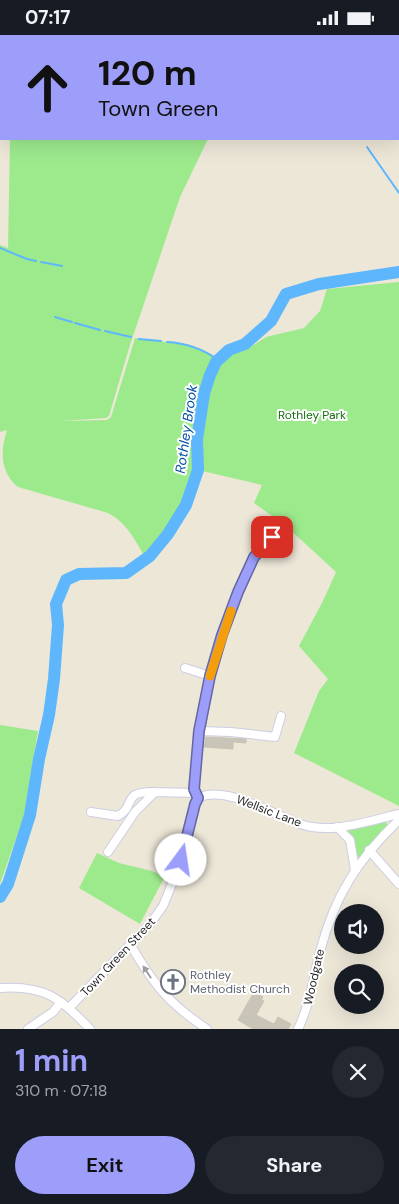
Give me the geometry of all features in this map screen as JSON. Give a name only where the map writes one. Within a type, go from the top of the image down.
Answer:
[{"type":"street","name":"Town Green Street","points":[[69,1008],[150,924],[166,901],[176,877],[197,796],[199,731],[210,676],[234,601],[254,557],[281,527]]},
{"type":"street","points":[[184,667],[210,676]]},
{"type":"street","points":[[199,731],[275,737],[281,716]]},
{"type":"street","name":"Wellsic Lane","points":[[94,815],[118,816],[124,811],[134,795],[142,792],[231,797],[302,824],[318,828],[337,827],[399,815]]},
{"type":"street","points":[[108,852],[135,812],[155,792]]},
{"type":"street","name":"Woodgate","points":[[298,1029],[309,1002],[318,959],[330,919],[355,870],[369,850],[399,820]]},
{"type":"street","points":[[337,827],[350,840],[355,870]]},
{"type":"street","points":[[369,850],[399,884]]},
{"type":"street","points":[[130,944],[147,973],[165,997],[207,1029]]},
{"type":"street","points":[[0,988],[34,989],[61,1002],[90,1029]]},
{"type":"street","points":[[28,1029],[53,1012],[61,1002]]},
{"type":"green space","name":"Rothley Park","points":[[10,140],[208,140],[180,197],[130,345],[109,416],[106,418],[60,421],[107,420],[111,417],[135,338],[187,345],[203,350],[224,361],[235,352],[249,348],[266,337],[304,328],[320,311],[327,289],[399,282],[399,806],[294,753],[319,691],[328,679],[299,646],[336,572],[286,526],[254,503],[262,485],[198,470],[184,506],[171,532],[155,552],[146,559],[134,539],[115,517],[108,513],[18,487],[12,481],[3,461],[3,446],[7,430],[0,432],[0,245],[8,248]]},
{"type":"green space","points":[[0,725],[38,731],[24,816],[0,884]]},
{"type":"green space","points":[[385,821],[388,826],[360,857],[357,857],[345,829]]},
{"type":"green space","points":[[97,853],[119,863],[165,876],[140,924],[79,888]]},
{"type":"building","points":[[206,737],[246,739],[246,743],[233,742],[233,749],[204,747]]},
{"type":"building","name":"Rothley Methodist Church","points":[[179,970],[186,979],[171,993],[163,983]]},
{"type":"building","points":[[254,992],[263,997],[261,1000],[264,1001],[256,1015],[274,1024],[278,1017],[291,1024],[288,1029],[253,1029],[238,1020]]},
{"type":"waterway","points":[[367,147],[399,193]]},
{"type":"waterway","points":[[0,248],[36,261]]},
{"type":"waterway","points":[[41,262],[62,266]]},
{"type":"waterway","name":"Rothley Brook","points":[[0,897],[8,884],[30,815],[54,679],[58,625],[56,604],[66,580],[79,574],[126,573],[150,556],[168,534],[186,505],[198,470],[197,439],[204,394],[216,362],[229,350],[245,344],[271,321],[286,294],[319,284],[399,272]]},
{"type":"waterway","points":[[55,317],[72,322]]},
{"type":"waterway","points":[[75,323],[100,330]]},
{"type":"waterway","points":[[105,331],[131,337]]},
{"type":"waterway","points":[[139,339],[161,341]]},
{"type":"waterway","points":[[167,342],[194,347],[218,360]]},
{"type":"slow traffic","points":[[210,676],[231,611]]},
{"type":"place","name":"Rothley Methodist Church","points":[[173,982]]},
{"type":"route","points":[[181,860],[198,798],[194,789],[199,731],[210,676],[222,635],[238,592],[254,557],[272,537]]}]
